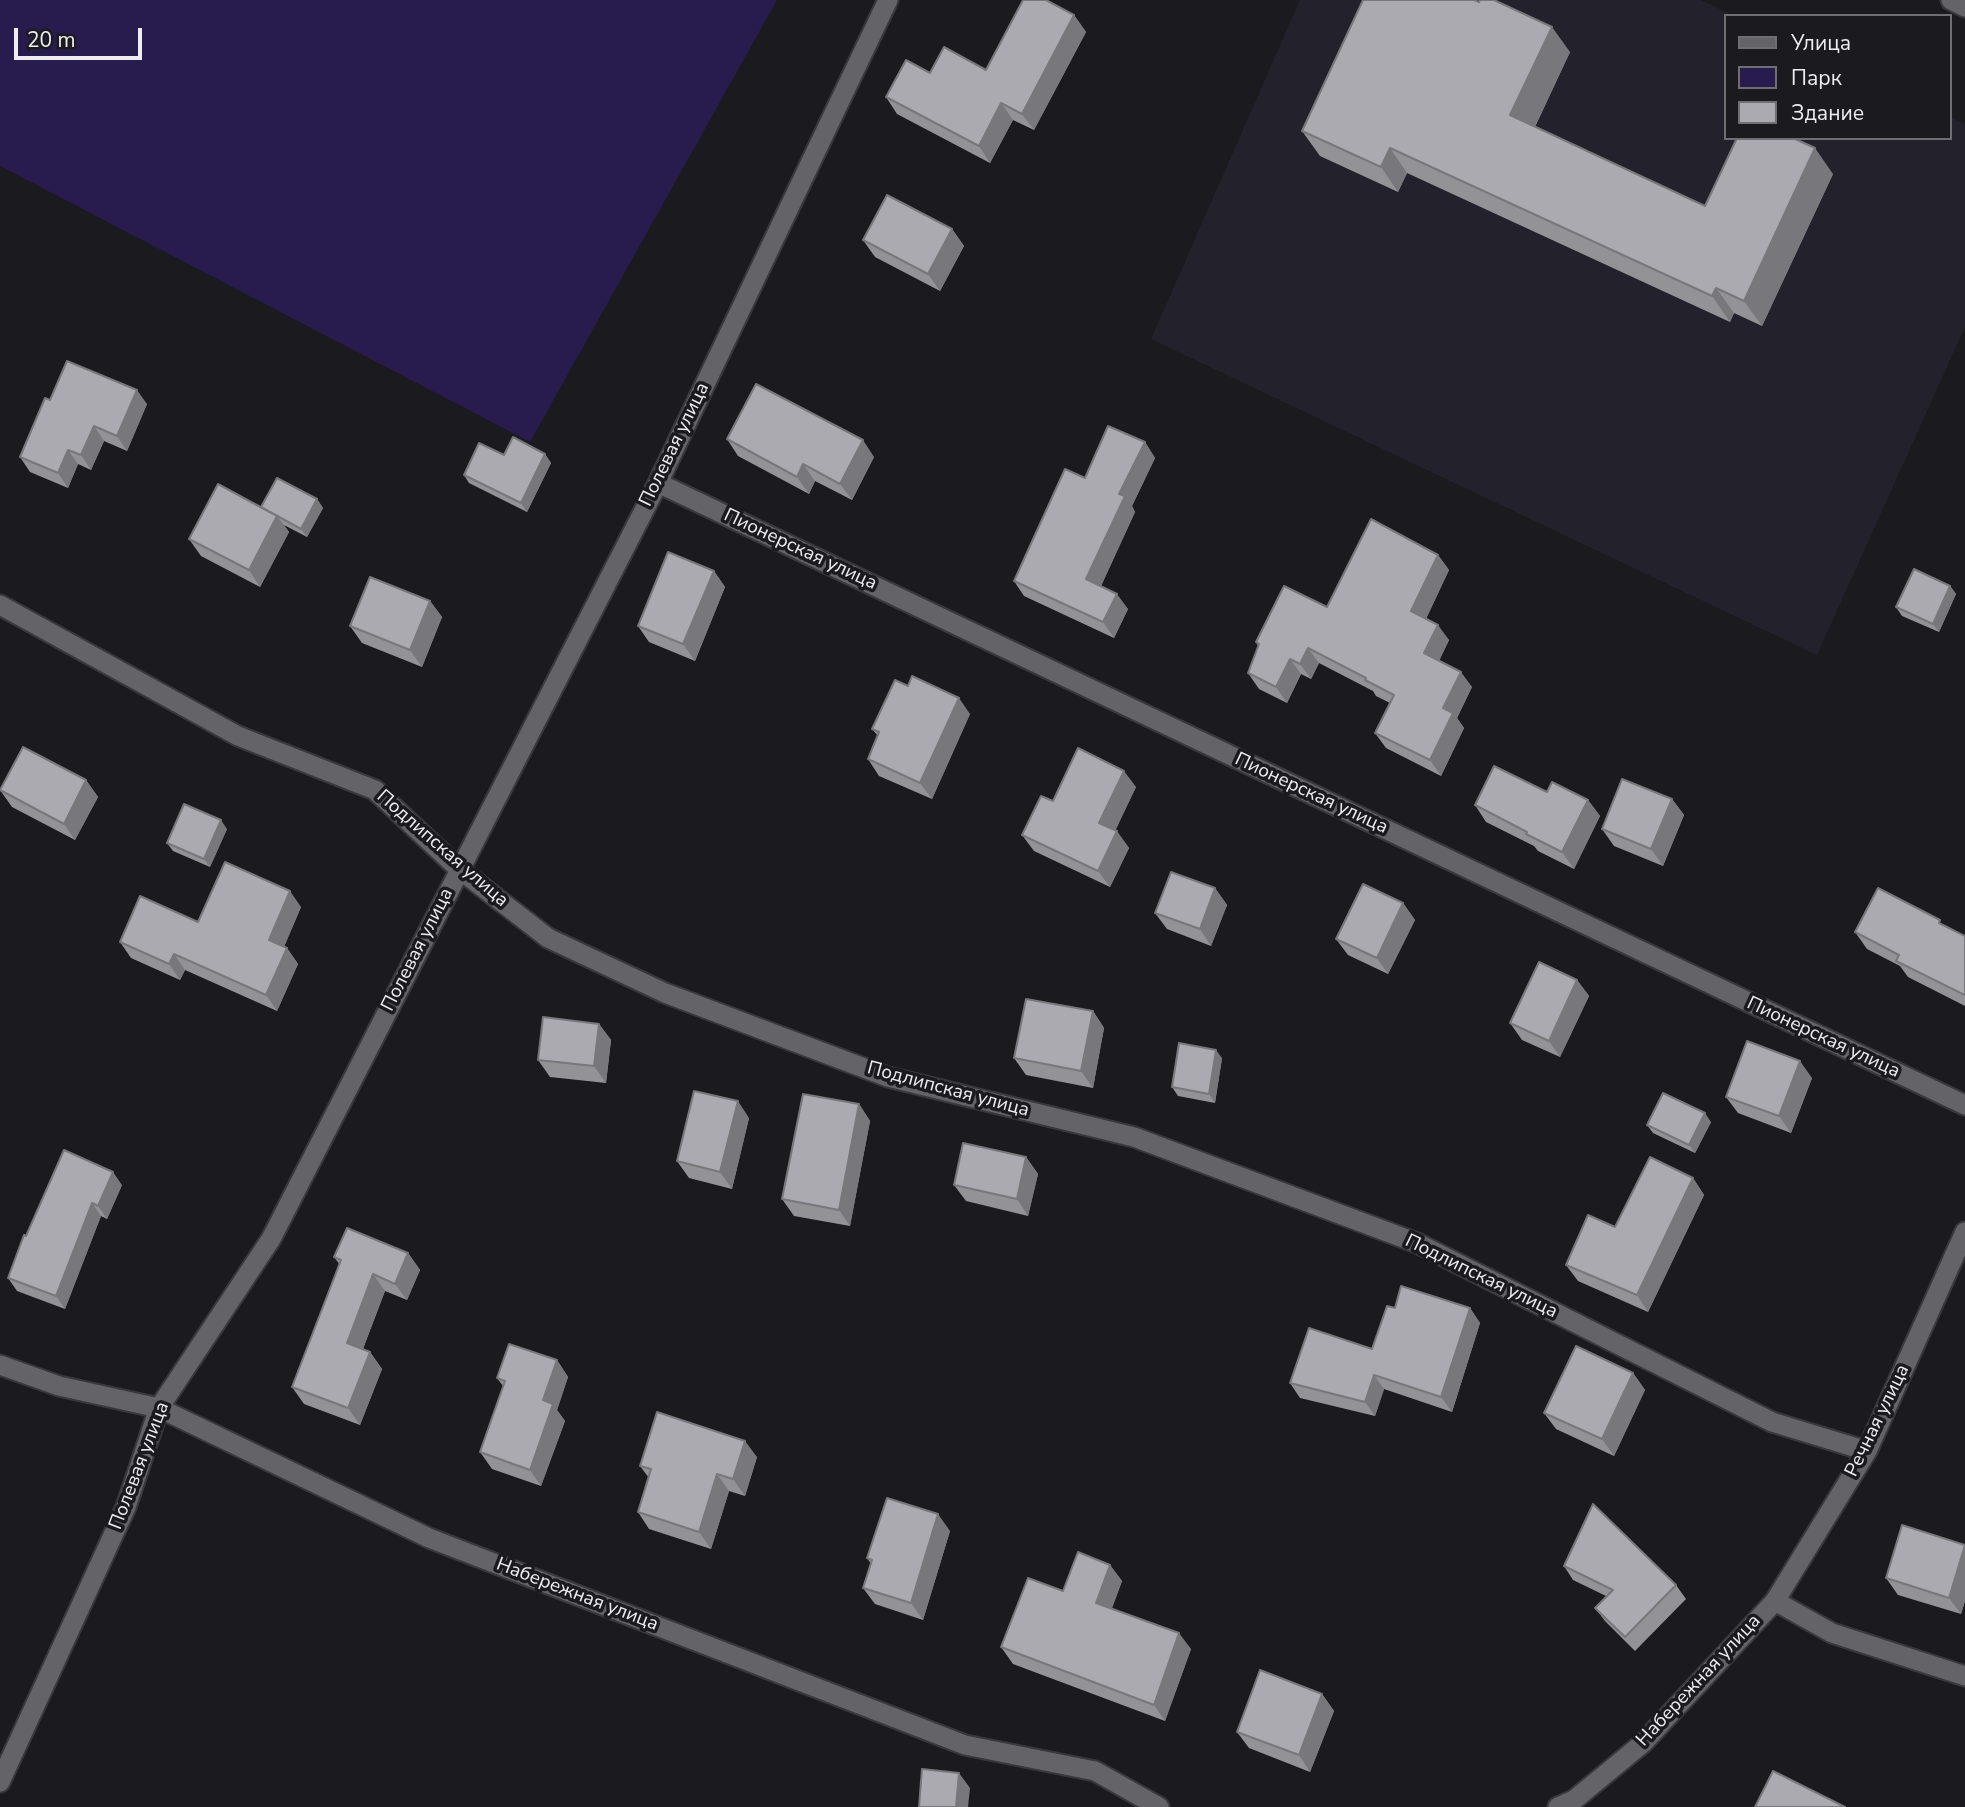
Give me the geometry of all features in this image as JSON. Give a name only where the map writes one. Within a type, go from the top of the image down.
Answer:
[{"type":"street","name":"Полевая улица","points":[[0,1782],[126,1507],[159,1408],[271,1239],[658,483],[888,0]]},
{"type":"street","points":[[1951,0],[1965,6]]},
{"type":"street","name":"Пионерская улица","points":[[658,483],[1965,1105]]},
{"type":"street","name":"Подлипская улица","points":[[0,605],[238,736],[375,790],[459,869],[548,938],[665,993],[888,1077],[1134,1137],[1405,1238],[1772,1422],[1867,1451]]},
{"type":"street","name":"Речная улица","points":[[1775,1601],[1867,1451],[1965,1232]]},
{"type":"street","name":"Набережная улица","points":[[0,1365],[59,1386],[159,1408],[429,1538],[965,1745],[1095,1771],[1159,1807]]},
{"type":"street","name":"Набережная улица","points":[[1558,1807],[1574,1800],[1643,1743],[1775,1601],[1832,1633],[1965,1676]]},
{"type":"shaded area","points":[[1300,0],[1701,0],[1730,14],[1724,14],[1724,140],[1951,140],[1951,118],[1965,124],[1965,327],[1817,655],[1151,339]]},
{"type":"green space","points":[[0,0],[777,0],[530,442],[0,166]]},
{"type":"building","points":[[1023,0],[1046,0],[1074,15],[1022,114],[1001,103],[979,146],[886,97],[906,60],[930,73],[944,47],[986,70]]},
{"type":"building","points":[[1363,0],[1494,0],[1552,27],[1510,115],[1705,206],[1736,140],[1797,140],[1815,148],[1744,301],[1716,288],[1712,296],[1390,148],[1381,167],[1302,131]]},
{"type":"building","points":[[887,195],[952,229],[928,274],[863,240]]},
{"type":"building","points":[[67,361],[137,390],[117,436],[94,426],[81,455],[68,450],[58,473],[20,457],[45,398],[50,400]]},
{"type":"building","points":[[756,384],[863,440],[840,484],[803,464],[797,477],[727,439]]},
{"type":"building","points":[[1108,426],[1145,442],[1119,494],[1125,496],[1086,579],[1117,594],[1103,622],[1014,581],[1065,469],[1085,478]]},
{"type":"building","points":[[513,437],[545,454],[521,503],[464,475],[479,443],[504,455]]},
{"type":"building","points":[[277,478],[317,499],[301,529],[261,507]]},
{"type":"building","points":[[218,484],[277,516],[249,570],[189,539]]},
{"type":"building","points":[[1371,519],[1438,555],[1411,611],[1438,625],[1424,653],[1461,672],[1443,708],[1453,713],[1430,760],[1375,733],[1394,695],[1308,648],[1300,664],[1290,659],[1276,687],[1248,673],[1259,644],[1256,642],[1284,586],[1327,607]]},
{"type":"building","points":[[668,552],[714,571],[683,644],[638,626]]},
{"type":"building","points":[[1914,569],[1950,586],[1933,624],[1896,607]]},
{"type":"building","points":[[370,577],[430,601],[410,650],[350,626]]},
{"type":"building","points":[[912,676],[959,698],[920,783],[868,759],[879,732],[872,729],[895,680],[908,686]]},
{"type":"building","points":[[23,747],[86,780],[64,824],[0,790]]},
{"type":"building","points":[[1078,748],[1124,771],[1099,823],[1117,831],[1098,871],[1022,835],[1041,796],[1053,801]]},
{"type":"building","points":[[1494,766],[1547,792],[1552,782],[1588,800],[1562,852],[1475,805]]},
{"type":"building","points":[[1622,779],[1672,799],[1651,849],[1602,829]]},
{"type":"building","points":[[184,804],[221,820],[204,859],[167,843]]},
{"type":"building","points":[[225,862],[290,891],[269,940],[287,948],[266,995],[174,954],[169,964],[120,942],[140,896],[198,922]]},
{"type":"building","points":[[1171,872],[1215,888],[1200,929],[1155,913]]},
{"type":"building","points":[[1363,884],[1403,903],[1377,958],[1336,939]]},
{"type":"building","points":[[1878,888],[1965,936],[1965,995],[1896,961],[1899,955],[1855,932]]},
{"type":"building","points":[[1539,962],[1577,980],[1549,1041],[1510,1023]]},
{"type":"building","points":[[1026,999],[1093,1011],[1081,1071],[1014,1058]]},
{"type":"building","points":[[543,1017],[599,1024],[594,1066],[538,1060]]},
{"type":"building","points":[[1747,1041],[1800,1061],[1779,1116],[1726,1097]]},
{"type":"building","points":[[1179,1043],[1216,1050],[1209,1094],[1172,1087]]},
{"type":"building","points":[[694,1091],[738,1101],[720,1172],[677,1161]]},
{"type":"building","points":[[1663,1093],[1705,1113],[1689,1145],[1647,1125]]},
{"type":"building","points":[[803,1094],[859,1104],[839,1210],[782,1199]]},
{"type":"building","points":[[963,1143],[1026,1157],[1017,1199],[954,1185]]},
{"type":"building","points":[[64,1150],[113,1172],[98,1206],[92,1203],[56,1296],[8,1278],[24,1235],[26,1236]]},
{"type":"building","points":[[1650,1157],[1693,1178],[1637,1295],[1566,1265],[1588,1215],[1615,1227]]},
{"type":"building","points":[[347,1228],[408,1253],[395,1284],[373,1274],[347,1343],[370,1352],[348,1408],[292,1387],[341,1260],[334,1257]]},
{"type":"building","points":[[1401,1286],[1470,1308],[1441,1397],[1374,1375],[1365,1402],[1290,1383],[1309,1328],[1372,1349],[1387,1306],[1395,1308]]},
{"type":"building","points":[[509,1344],[557,1360],[543,1400],[553,1404],[530,1470],[480,1452],[505,1381],[497,1378]]},
{"type":"building","points":[[1576,1346],[1633,1373],[1602,1439],[1544,1413]]},
{"type":"building","points":[[657,1412],[745,1441],[733,1479],[717,1474],[699,1532],[638,1512],[651,1469],[640,1466]]},
{"type":"building","points":[[887,1498],[938,1514],[911,1603],[863,1588],[872,1560],[867,1558]]},
{"type":"building","points":[[1593,1504],[1676,1585],[1625,1637],[1595,1608],[1613,1590],[1564,1566]]},
{"type":"building","points":[[1902,1525],[1965,1545],[1949,1598],[1886,1578]]},
{"type":"building","points":[[1078,1552],[1110,1565],[1096,1603],[1179,1633],[1154,1705],[1001,1647],[1028,1578],[1063,1591]]},
{"type":"building","points":[[1260,1670],[1322,1694],[1299,1755],[1237,1732]]},
{"type":"building","points":[[922,1769],[959,1773],[956,1807],[919,1807]]},
{"type":"building","points":[[1773,1771],[1845,1807],[1755,1807]]}]
